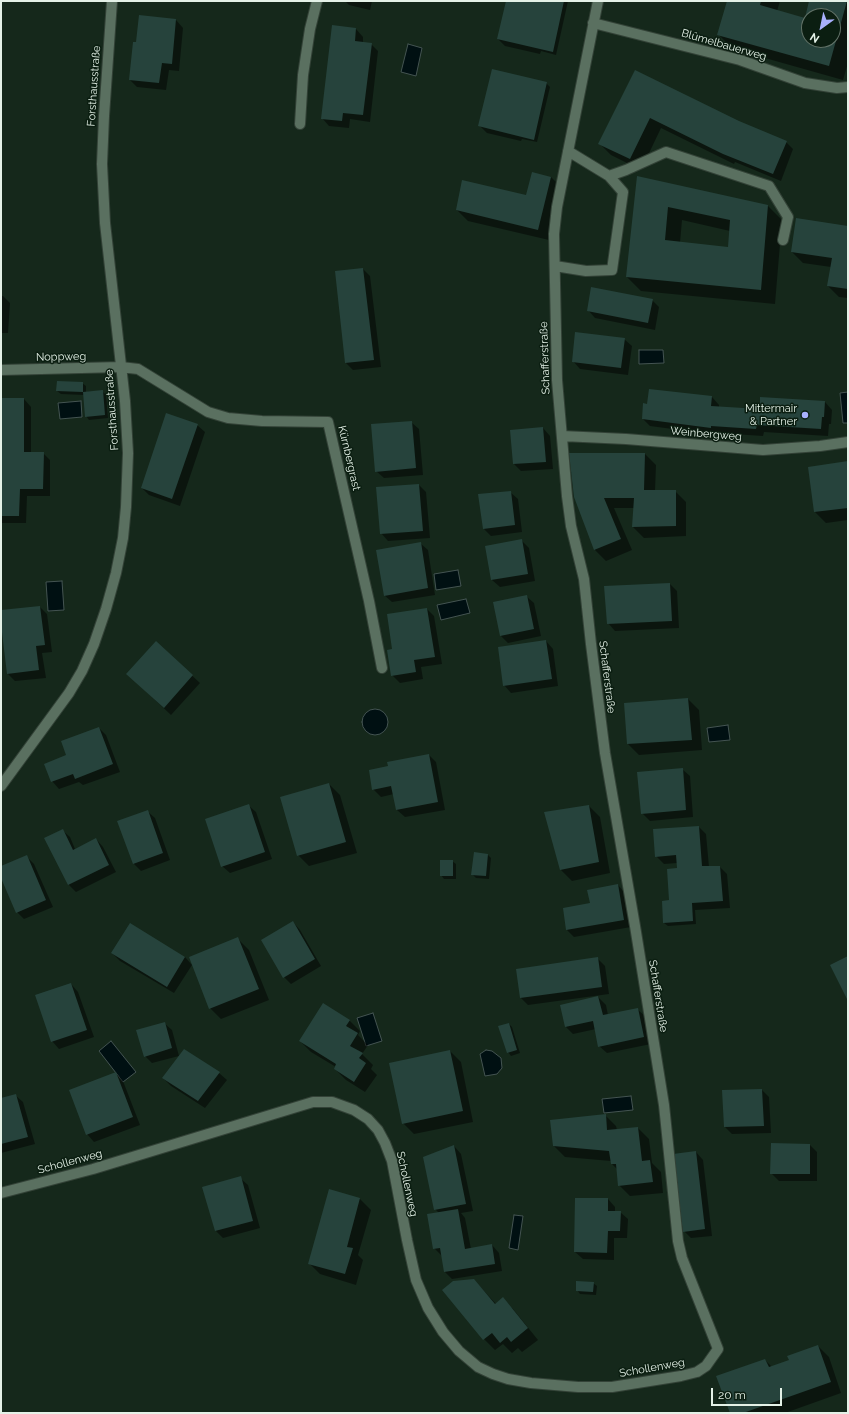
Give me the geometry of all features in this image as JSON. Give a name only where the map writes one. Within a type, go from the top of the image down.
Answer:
[{"type":"street","name":"Forsthausstraße","points":[[1,786],[60,706],[82,671],[94,644],[110,594],[123,538],[128,453],[121,367],[106,223],[102,164],[112,1]]},
{"type":"street","points":[[300,124],[302,75],[310,29],[317,1]]},
{"type":"street","name":"Schafferstraße","points":[[598,1],[557,207],[554,234],[557,373],[566,496],[571,526],[584,579],[590,644],[605,753],[664,1105],[678,1241],[682,1258],[718,1349]]},
{"type":"street","name":"Blümelbauerweg","points":[[593,23],[740,60],[805,83],[837,88],[848,87]]},
{"type":"street","points":[[555,266],[586,271],[612,270],[623,192],[609,176],[568,151]]},
{"type":"street","points":[[609,176],[666,152],[769,186],[788,217],[783,240]]},
{"type":"street","name":"Noppweg","points":[[1,370],[121,367]]},
{"type":"street","name":"Kürnbergrast","points":[[121,367],[138,369],[208,412],[228,418],[262,421],[328,422],[366,585],[382,668]]},
{"type":"street","name":"Weinbergweg","points":[[562,436],[626,439],[763,450],[820,446],[848,442]]},
{"type":"street","name":"Schollenweg","points":[[1,1193],[93,1169],[313,1102],[332,1102],[354,1110],[368,1119],[378,1130],[392,1161],[416,1280],[428,1308],[442,1332],[459,1351],[478,1366],[493,1374],[508,1379],[531,1383],[578,1387],[612,1387],[697,1372],[706,1366],[718,1349]]},
{"type":"shaded area","points":[[408,44],[422,48],[416,76],[401,72]]},
{"type":"shaded area","points":[[639,350],[663,350],[664,363],[639,364]]},
{"type":"shaded area","points":[[848,392],[848,423],[843,423],[840,393]]},
{"type":"shaded area","points":[[81,401],[82,417],[60,419],[58,403]]},
{"type":"shaded area","points":[[458,570],[461,586],[436,590],[434,574]]},
{"type":"shaded area","points":[[62,581],[64,610],[48,611],[46,582]]},
{"type":"shaded area","points":[[466,599],[470,613],[441,620],[437,605]]},
{"type":"shaded area","points":[[375,709],[385,712],[388,722],[385,732],[375,735],[365,732],[362,722],[365,712]]},
{"type":"shaded area","points":[[728,725],[730,740],[709,742],[707,728]]},
{"type":"shaded area","points":[[373,1013],[382,1041],[366,1046],[357,1018]]},
{"type":"shaded area","points":[[111,1041],[136,1072],[123,1082],[99,1051]]},
{"type":"shaded area","points":[[486,1050],[492,1051],[501,1058],[502,1068],[497,1074],[485,1076],[480,1054]]},
{"type":"shaded area","points":[[631,1096],[633,1110],[604,1113],[602,1099]]},
{"type":"shaded area","points":[[514,1215],[523,1216],[518,1250],[509,1248]]},
{"type":"building","points":[[506,1],[564,1],[553,52],[497,39]]},
{"type":"building","points":[[727,1],[761,1],[760,5],[801,17],[801,48],[834,48],[829,66],[717,35]]},
{"type":"building","points":[[809,1],[847,1],[841,23],[841,8],[807,8]]},
{"type":"building","points":[[139,15],[176,19],[172,64],[162,63],[159,83],[129,80],[133,42],[136,42]]},
{"type":"building","points":[[332,25],[356,28],[355,41],[372,43],[363,115],[343,113],[342,121],[321,119]]},
{"type":"building","points":[[492,69],[547,82],[534,140],[478,126]]},
{"type":"building","points":[[635,70],[739,121],[787,141],[773,174],[723,154],[650,118],[630,159],[598,144]]},
{"type":"building","points":[[532,172],[551,177],[538,230],[456,210],[462,180],[526,195]]},
{"type":"building","points":[[637,176],[768,205],[761,290],[626,277]],"holes":[[[668,207],[730,220],[728,247],[665,240]]]},
{"type":"building","points":[[796,218],[848,226],[848,289],[827,286],[832,258],[791,252]]},
{"type":"building","points":[[363,268],[374,360],[345,363],[335,271]]},
{"type":"building","points":[[591,287],[653,299],[648,323],[587,311]]},
{"type":"building","points":[[575,332],[625,338],[621,368],[572,362]]},
{"type":"building","points":[[57,381],[83,382],[83,392],[56,391]]},
{"type":"building","points":[[649,389],[712,396],[711,406],[760,409],[760,397],[825,401],[824,417],[822,417],[821,429],[757,425],[756,429],[711,426],[711,428],[642,419],[643,403],[647,404]]},
{"type":"building","points":[[103,390],[105,415],[85,417],[83,392]]},
{"type":"building","points":[[1,398],[24,398],[24,452],[44,452],[43,489],[20,489],[19,516],[1,516]]},
{"type":"building","points":[[166,413],[198,424],[172,499],[141,488]]},
{"type":"building","points":[[412,421],[416,468],[375,472],[371,424]]},
{"type":"building","points":[[543,427],[546,462],[513,464],[510,430]]},
{"type":"building","points":[[569,453],[645,453],[644,490],[676,490],[676,526],[632,527],[634,498],[604,498],[621,539],[594,550],[574,497]]},
{"type":"building","points":[[848,461],[848,508],[814,512],[808,467]]},
{"type":"building","points":[[419,484],[423,531],[380,534],[376,487]]},
{"type":"building","points":[[511,491],[515,525],[483,529],[478,494]]},
{"type":"building","points":[[522,539],[528,574],[491,580],[485,546]]},
{"type":"building","points":[[421,542],[428,588],[384,596],[376,550]]},
{"type":"building","points":[[670,583],[672,621],[607,624],[604,586]]},
{"type":"building","points":[[527,595],[534,629],[500,636],[493,602]]},
{"type":"building","points":[[40,606],[45,645],[36,646],[39,670],[7,674],[1,624],[1,610]]},
{"type":"building","points":[[427,608],[435,657],[414,660],[416,672],[391,676],[387,650],[392,649],[387,614]]},
{"type":"building","points":[[546,640],[552,679],[503,686],[498,647]]},
{"type":"building","points":[[156,641],[193,675],[164,708],[126,674]]},
{"type":"building","points":[[688,698],[692,740],[627,744],[624,703]]},
{"type":"building","points":[[99,727],[113,764],[75,779],[73,774],[51,782],[44,764],[66,755],[61,741]]},
{"type":"building","points":[[429,754],[438,802],[396,810],[391,786],[372,790],[369,770],[388,766],[387,762]]},
{"type":"building","points":[[683,768],[686,810],[641,814],[637,772]]},
{"type":"building","points":[[329,783],[346,842],[297,856],[280,797]]},
{"type":"building","points":[[249,804],[265,852],[221,867],[205,819]]},
{"type":"building","points":[[589,805],[599,862],[560,870],[544,812]]},
{"type":"building","points":[[148,810],[163,853],[133,864],[117,821]]},
{"type":"building","points":[[699,826],[702,866],[720,866],[723,901],[692,903],[693,921],[663,923],[662,901],[669,900],[667,869],[677,868],[676,855],[655,857],[653,829]]},
{"type":"building","points":[[63,829],[73,850],[96,838],[109,865],[68,885],[44,838]]},
{"type":"building","points":[[474,852],[488,854],[486,876],[471,875]]},
{"type":"building","points":[[27,855],[46,900],[16,913],[1,878],[1,866]]},
{"type":"building","points":[[440,860],[453,860],[453,876],[440,876]]},
{"type":"building","points":[[618,884],[624,920],[566,930],[563,908],[590,903],[587,890]]},
{"type":"building","points":[[293,921],[315,959],[283,978],[261,940]]},
{"type":"building","points":[[130,923],[185,957],[167,987],[111,953]]},
{"type":"building","points":[[238,937],[259,989],[209,1009],[189,957]]},
{"type":"building","points":[[848,956],[848,1001],[830,965]]},
{"type":"building","points":[[598,957],[602,987],[520,998],[516,969]]},
{"type":"building","points":[[71,983],[87,1030],[51,1042],[35,995]]},
{"type":"building","points":[[598,996],[603,1015],[638,1008],[644,1037],[598,1047],[593,1021],[565,1027],[560,1005]]},
{"type":"building","points":[[323,1003],[350,1020],[346,1026],[358,1033],[350,1046],[363,1053],[359,1058],[366,1063],[354,1082],[334,1069],[336,1064],[299,1041]]},
{"type":"building","points":[[165,1022],[172,1048],[144,1057],[136,1030]]},
{"type":"building","points":[[509,1023],[517,1050],[507,1053],[498,1026]]},
{"type":"building","points":[[184,1049],[220,1072],[198,1101],[162,1078]]},
{"type":"building","points":[[450,1050],[463,1111],[402,1124],[389,1063]]},
{"type":"building","points":[[116,1072],[133,1117],[86,1135],[69,1090]]},
{"type":"building","points":[[762,1089],[764,1126],[724,1127],[722,1090]]},
{"type":"building","points":[[16,1094],[28,1137],[1,1144],[1,1098]]},
{"type":"building","points":[[606,1114],[607,1130],[638,1127],[642,1161],[650,1160],[653,1182],[618,1186],[616,1164],[611,1164],[609,1151],[553,1146],[550,1120]]},
{"type":"building","points":[[771,1143],[810,1144],[810,1174],[770,1174]]},
{"type":"building","points":[[454,1145],[466,1204],[434,1210],[423,1157]]},
{"type":"building","points":[[696,1151],[705,1229],[683,1232],[673,1154]]},
{"type":"building","points":[[241,1176],[253,1221],[215,1231],[202,1187]]},
{"type":"building","points":[[329,1189],[360,1198],[347,1247],[353,1248],[345,1274],[308,1264]]},
{"type":"building","points":[[575,1198],[608,1198],[608,1211],[621,1211],[620,1231],[608,1231],[607,1253],[574,1252]]},
{"type":"building","points":[[458,1209],[465,1249],[492,1244],[495,1264],[444,1272],[440,1248],[433,1249],[427,1214]]},
{"type":"building","points":[[474,1279],[495,1304],[503,1297],[528,1328],[511,1342],[507,1337],[500,1343],[492,1333],[483,1340],[442,1290],[453,1281]]},
{"type":"building","points":[[576,1281],[594,1282],[593,1292],[576,1291]]},
{"type":"building","points":[[818,1345],[831,1382],[743,1413],[730,1413],[716,1376],[765,1359],[769,1367],[789,1360],[787,1356]]},
{"type":"place","name":"Mittermair & Partner","points":[[805,415]]}]
